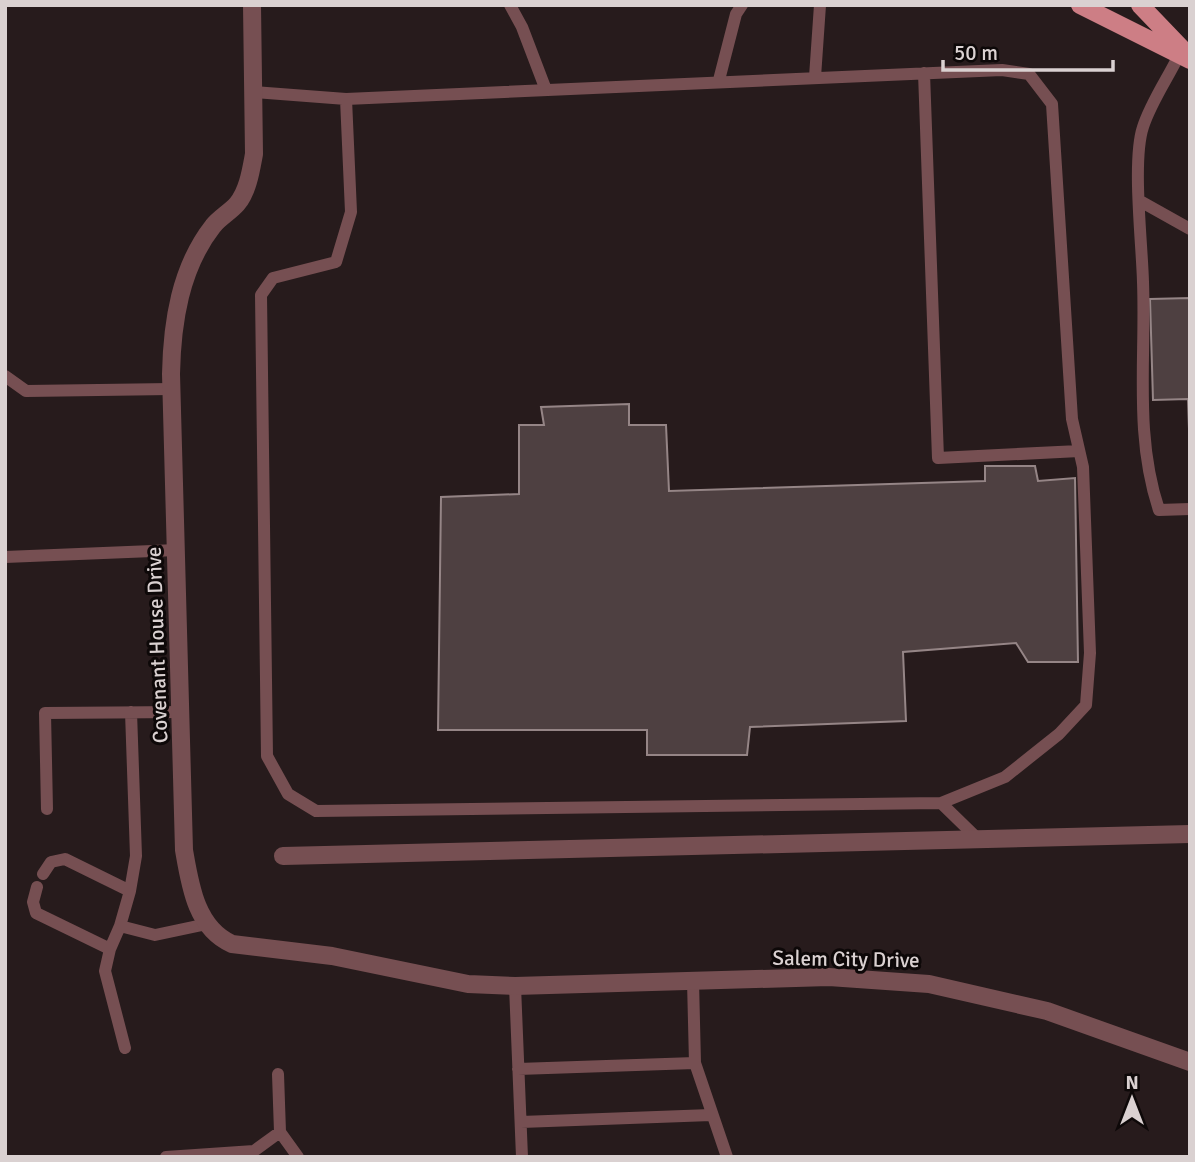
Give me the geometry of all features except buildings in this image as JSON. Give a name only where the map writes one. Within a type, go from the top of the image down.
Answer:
[{"type":"main road","points":[[1080,5],[1186,57]]},
{"type":"main road","points":[[1140,5],[1186,57]]},
{"type":"street","name":"Covenant House Drive","points":[[207,924],[189,879],[184,850],[171,389],[172,330],[177,303],[192,265],[213,226],[239,202],[250,175],[254,154],[252,5]]},
{"type":"street","points":[[283,856],[1190,834]]},
{"type":"street","points":[[207,924],[220,939],[232,944],[332,956],[468,984],[515,986]]},
{"type":"street","name":"Salem City Drive","points":[[515,986],[829,977],[929,984],[1047,1011],[1190,1062]]},
{"type":"lane","points":[[510,5],[522,27],[546,90]]},
{"type":"lane","points":[[719,80],[736,15],[742,5]]},
{"type":"lane","points":[[815,77],[820,5]]},
{"type":"lane","points":[[1186,57],[1142,128],[1141,400],[1149,478],[1160,510],[1190,509]]},
{"type":"lane","points":[[253,92],[346,99],[719,80],[1003,70],[1029,74],[1052,104],[1072,419],[1083,467],[1090,653],[1086,705],[1059,734],[1005,777],[941,803],[316,811],[288,794],[267,755],[261,295],[273,278],[335,262],[351,212],[346,99]]},
{"type":"lane","points":[[924,73],[938,457],[1079,451]]},
{"type":"lane","points":[[1140,201],[1190,229]]},
{"type":"lane","points":[[5,376],[26,391],[171,389]]},
{"type":"lane","points":[[5,557],[177,550]]},
{"type":"lane","points":[[125,1048],[105,971],[130,891],[136,856],[131,712]]},
{"type":"lane","points":[[47,809],[45,713],[182,712]]},
{"type":"lane","points":[[941,803],[978,839]]},
{"type":"lane","points":[[110,948],[36,913],[33,902],[40,881],[51,862],[65,859],[130,891]]},
{"type":"lane","points":[[120,926],[155,934],[207,924]]},
{"type":"lane","points":[[693,981],[695,1063],[727,1157]]},
{"type":"lane","points":[[515,986],[522,1157]]},
{"type":"lane","points":[[518,1069],[695,1063]]},
{"type":"lane","points":[[278,1074],[280,1132],[298,1157]]},
{"type":"lane","points":[[521,1122],[711,1115]]},
{"type":"lane","points":[[166,1157],[254,1151],[280,1132]]}]
